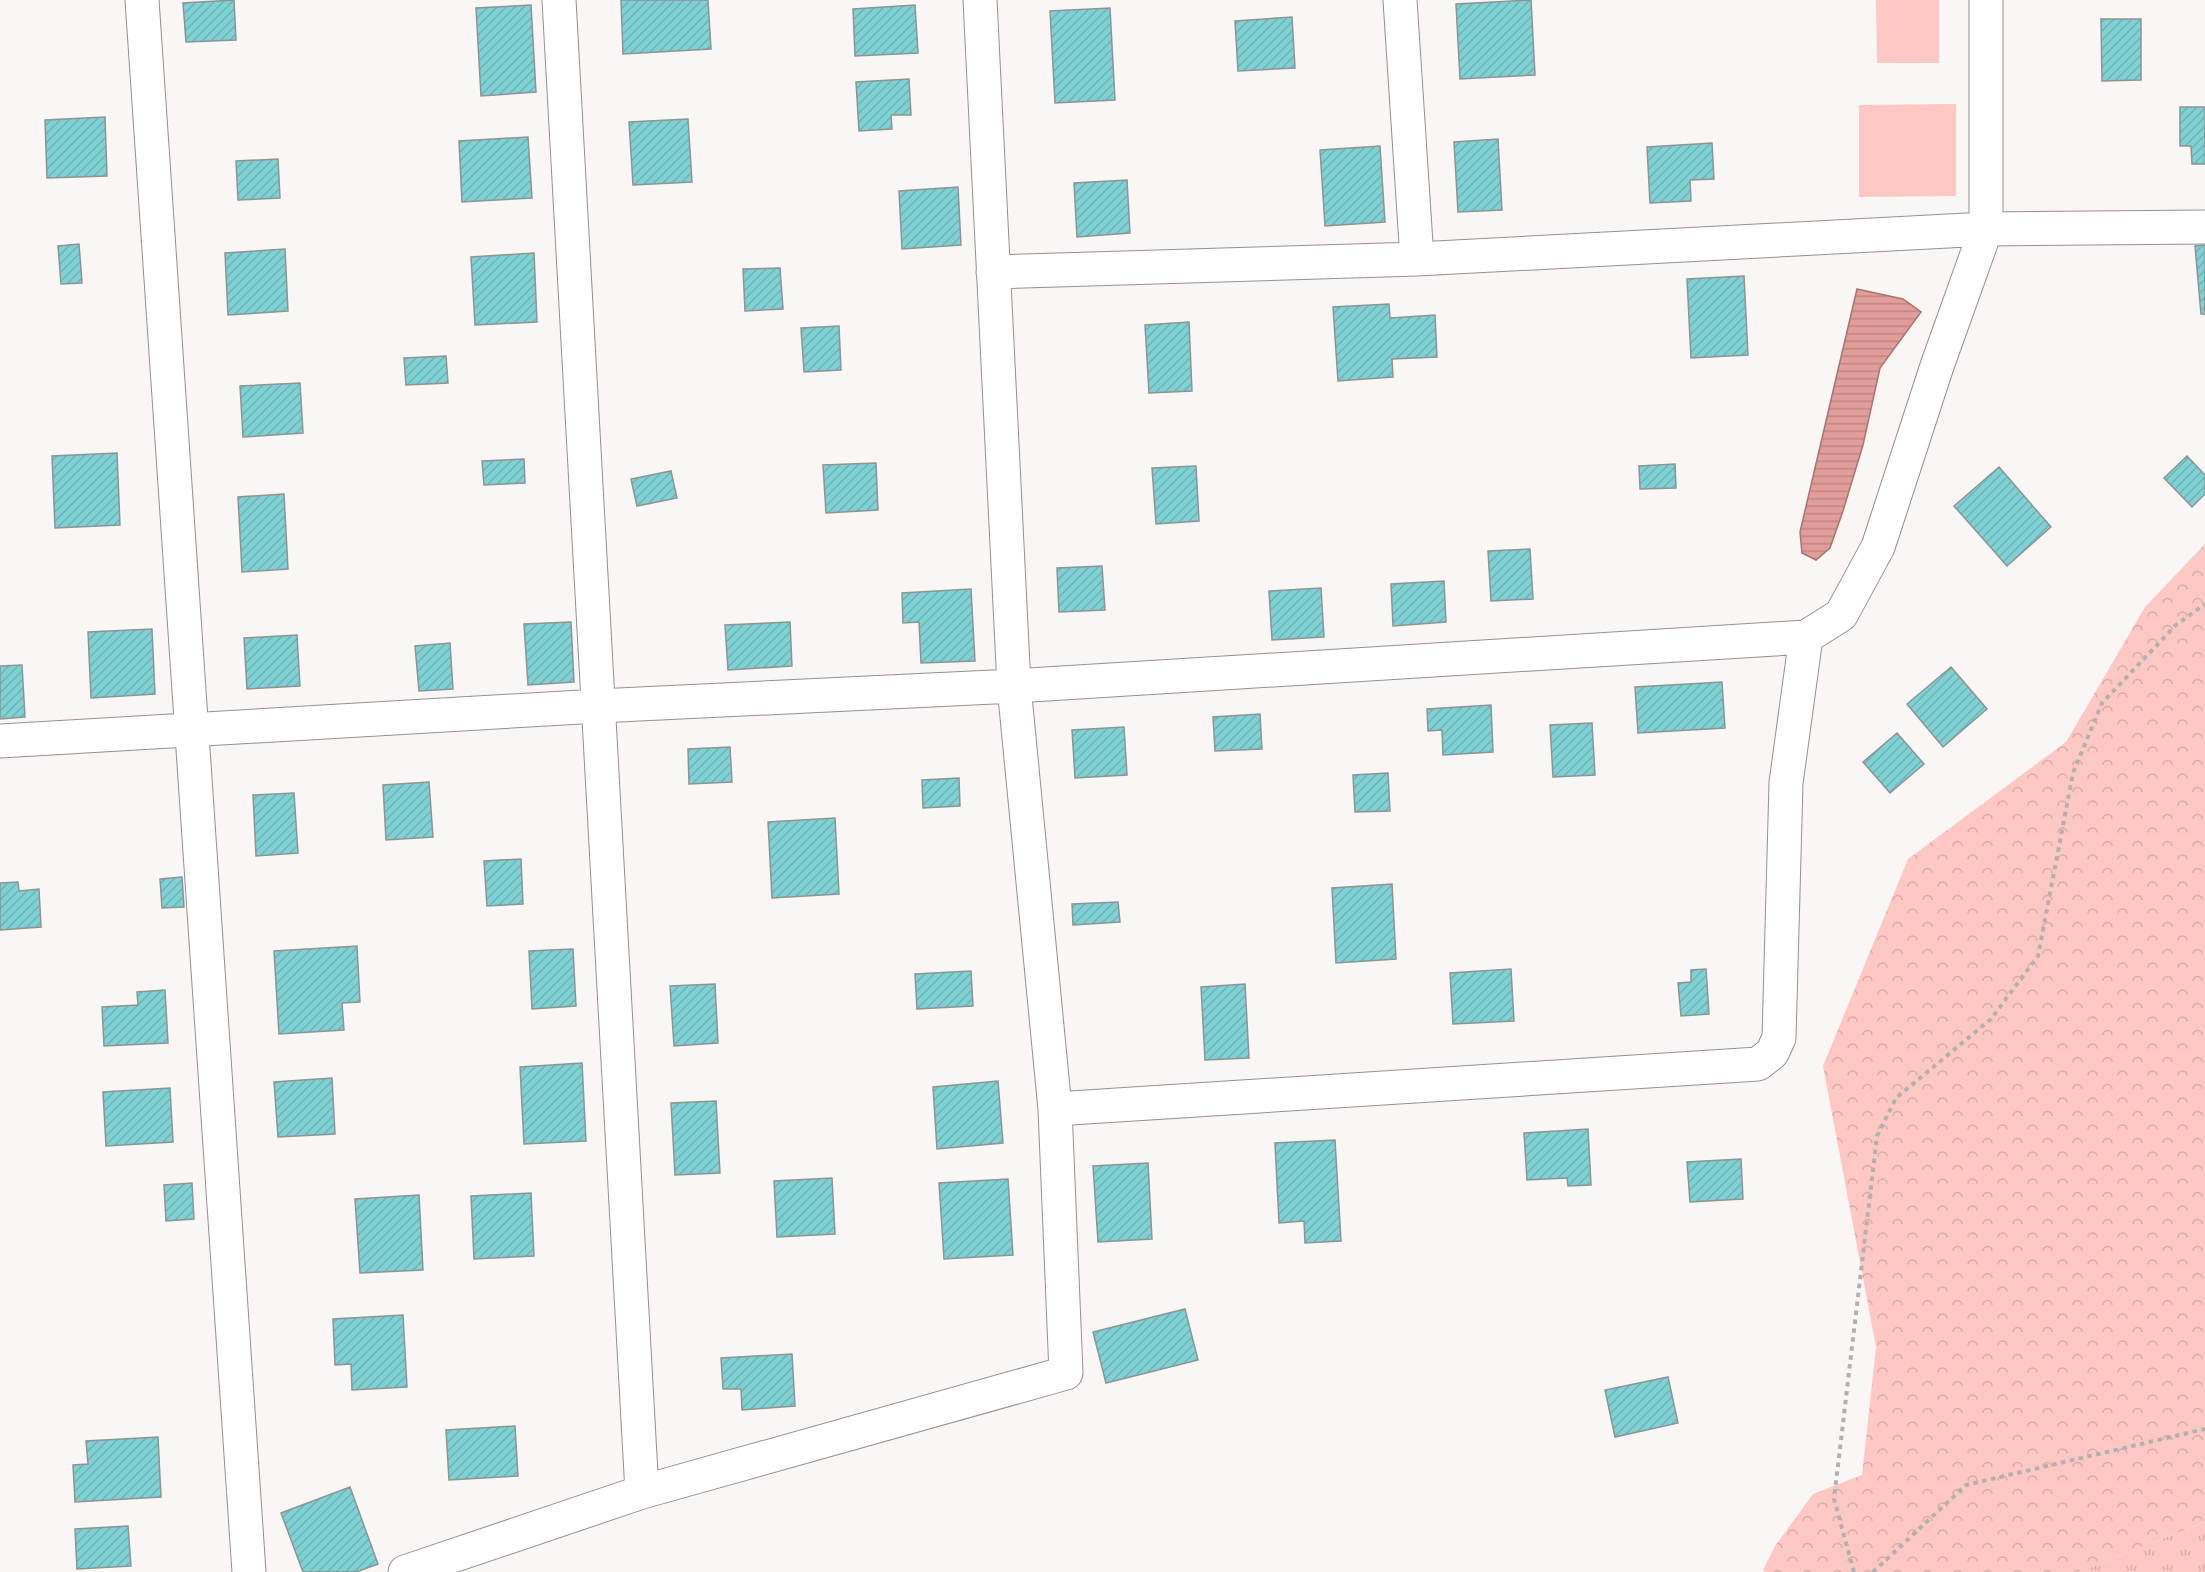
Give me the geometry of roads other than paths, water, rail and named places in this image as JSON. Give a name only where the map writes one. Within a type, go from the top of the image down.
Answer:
[{"type":"street","points":[[142,0],[249,1572]]},
{"type":"street","points":[[559,0],[642,1492]]},
{"type":"street","points":[[405,1572],[642,1492],[1066,1373],[1054,1109],[1014,686],[980,0]]},
{"type":"street","points":[[1400,0],[1417,259]]},
{"type":"street","points":[[0,741],[598,706],[1014,686],[1806,637],[1841,615],[1878,548],[1937,366],[1986,229],[1986,0]]},
{"type":"street","points":[[993,272],[1417,259],[1986,229],[2205,227]]},
{"type":"street","points":[[1054,1109],[1758,1064],[1772,1053],[1779,1038],[1786,783],[1806,637]]}]
